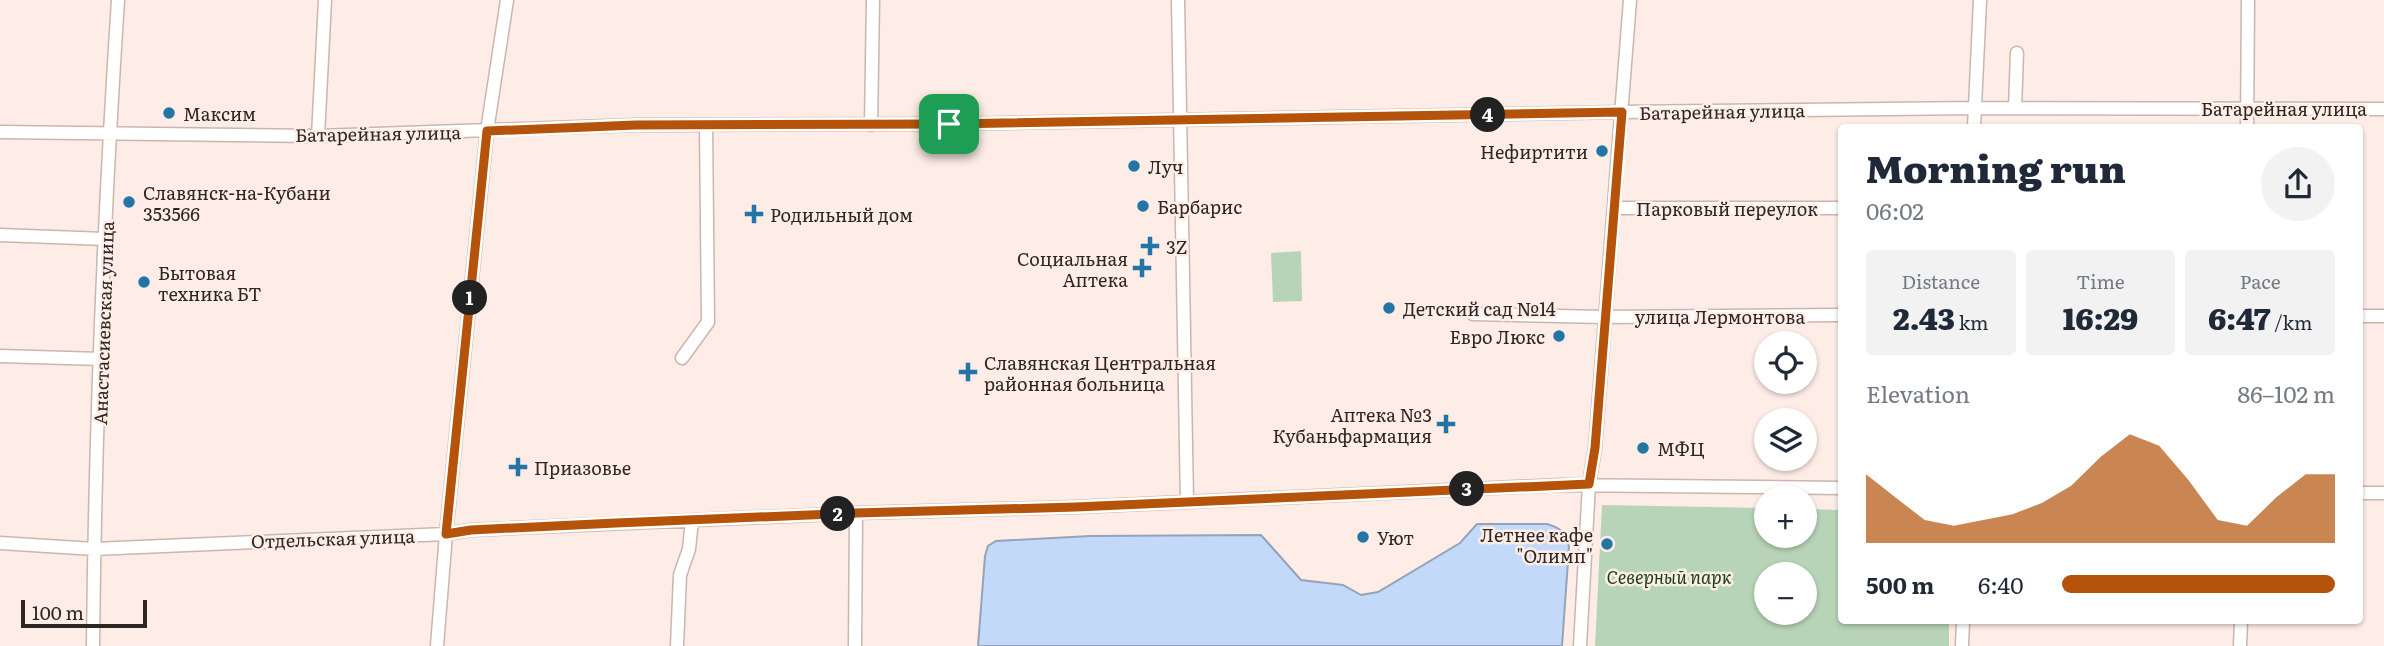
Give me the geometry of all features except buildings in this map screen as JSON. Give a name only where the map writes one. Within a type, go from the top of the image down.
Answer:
[{"type":"street","name":"Анастасиевская улица","points":[[93,646],[109,134],[118,0]]},
{"type":"street","points":[[318,135],[324,0]]},
{"type":"street","points":[[437,646],[487,131],[507,0]]},
{"type":"street","points":[[871,125],[873,0]]},
{"type":"street","points":[[1178,0],[1187,502]]},
{"type":"street","points":[[1580,646],[1589,484],[1595,448],[1630,0]]},
{"type":"street","points":[[1974,124],[1980,0]]},
{"type":"street","points":[[2247,124],[2248,0]]},
{"type":"street","points":[[2015,108],[2017,53]]},
{"type":"street","name":"Батарейная улица","points":[[0,132],[318,135],[636,125],[1181,121],[1622,112],[1974,108],[2384,109]]},
{"type":"street","points":[[682,358],[708,322],[706,125]]},
{"type":"street","name":"Парковый переулок","points":[[1614,208],[1838,208]]},
{"type":"street","points":[[0,235],[106,239]]},
{"type":"street","name":"улица Лермонтова","points":[[1474,314],[1604,317],[1838,315]]},
{"type":"street","points":[[2363,316],[2384,316]]},
{"type":"street","points":[[0,356],[101,359]]},
{"type":"street","name":"Отдельская улица","points":[[0,543],[94,549],[692,520],[1589,484],[1838,488]]},
{"type":"street","points":[[2363,493],[2384,493]]},
{"type":"street","points":[[855,646],[856,513]]},
{"type":"street","points":[[677,646],[680,575],[689,548],[692,520]]},
{"type":"street","points":[[1962,646],[1963,624]]},
{"type":"street","points":[[2240,646],[2241,624]]},
{"type":"green space","points":[[1301,251],[1302,301],[1273,302],[1271,253]]},
{"type":"green space","name":"Северный парк","points":[[1602,505],[1754,508],[1754,548],[1817,548],[1817,509],[1838,510],[1838,624],[1949,624],[1949,646],[1595,646]]},
{"type":"water","points":[[1477,524],[1547,524],[1559,529],[1564,535],[1569,547],[1562,646],[978,646],[985,556],[988,546],[996,541],[1090,536],[1261,535],[1301,580],[1343,585],[1361,595],[1378,592],[1460,543]]},
{"type":"place","name":"Максим","points":[[169,113]]},
{"type":"place","name":"Нефиртити","points":[[1602,151]]},
{"type":"place","name":"Луч","points":[[1134,166]]},
{"type":"place","name":"Славянск-на-Кубани 353566","points":[[129,202]]},
{"type":"place","name":"Барбарис","points":[[1143,206]]},
{"type":"place","name":"Родильный дом","points":[[754,214]]},
{"type":"place","name":"3Z","points":[[1150,246]]},
{"type":"place","name":"Социальная Аптека","points":[[1142,268]]},
{"type":"place","name":"Бытовая техника БТ","points":[[144,282]]},
{"type":"place","name":"Детский сад №14","points":[[1389,308]]},
{"type":"place","name":"Евро Люкс","points":[[1559,336]]},
{"type":"place","name":"Славянская Центральная районная больница","points":[[968,372]]},
{"type":"place","name":"Аптека №3 Кубаньфармация","points":[[1446,424]]},
{"type":"place","name":"МФЦ","points":[[1643,448]]},
{"type":"place","name":"Приазовье","points":[[518,467]]},
{"type":"place","name":"Уют","points":[[1363,537]]},
{"type":"place","name":"Летнее кафе \"Олимп\"","points":[[1607,544]]},
{"type":"route","points":[[1622,112],[1595,448],[1589,484],[1076,507],[616,523],[471,530],[446,534],[487,131],[636,125],[949,124],[1622,112]]}]
